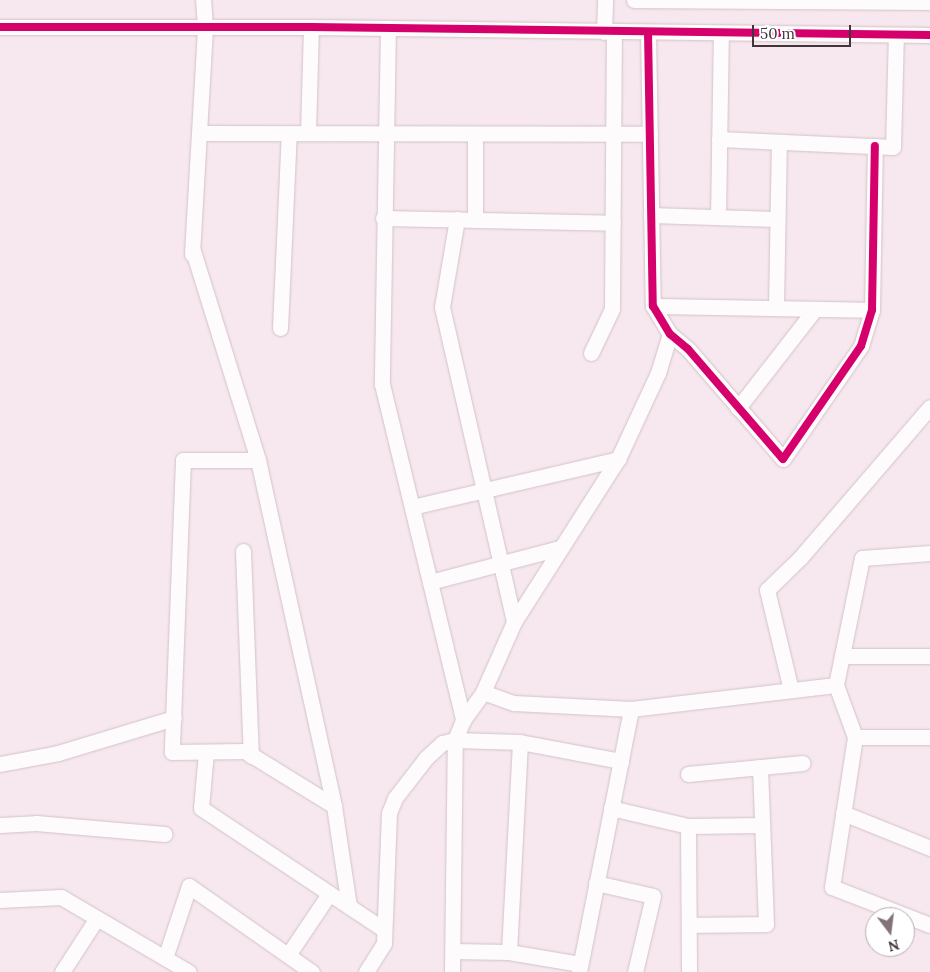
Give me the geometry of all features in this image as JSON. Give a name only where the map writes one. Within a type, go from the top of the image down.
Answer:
[{"type":"street","points":[[203,0],[205,27],[192,252],[258,460],[334,806],[349,906]]},
{"type":"street","points":[[591,354],[612,309],[614,134],[609,32],[605,0]]},
{"type":"street","points":[[634,0],[930,2]]},
{"type":"street","points":[[0,27],[311,27],[930,36]]},
{"type":"street","points":[[308,133],[311,27]]},
{"type":"street","points":[[388,28],[382,384],[463,720]]},
{"type":"street","points":[[648,32],[653,306],[670,334],[688,349],[784,459],[861,346],[872,310],[875,146]]},
{"type":"street","points":[[718,217],[721,34]]},
{"type":"street","points":[[719,139],[894,147],[896,35]]},
{"type":"street","points":[[199,133],[650,134]]},
{"type":"street","points":[[280,328],[289,133]]},
{"type":"street","points":[[475,134],[475,220]]},
{"type":"street","points":[[776,308],[776,219],[779,142]]},
{"type":"street","points":[[651,215],[776,219]]},
{"type":"street","points":[[384,218],[613,223]]},
{"type":"street","points":[[457,219],[442,307],[514,622]]},
{"type":"street","points":[[653,306],[872,310]]},
{"type":"street","points":[[738,408],[815,309]]},
{"type":"street","points":[[452,972],[455,740],[463,720],[483,692],[514,622],[618,459],[658,373],[670,334]]},
{"type":"street","points":[[792,690],[767,590],[800,558],[930,407]]},
{"type":"street","points":[[412,507],[618,459]]},
{"type":"street","points":[[258,460],[183,460],[172,752],[244,752],[334,806]]},
{"type":"street","points":[[430,582],[560,548]]},
{"type":"street","points":[[243,551],[251,756]]},
{"type":"street","points":[[930,553],[862,558],[836,685],[855,737],[832,887],[930,925]]},
{"type":"street","points":[[842,656],[930,656]]},
{"type":"street","points":[[483,692],[514,703],[631,709],[836,685]]},
{"type":"street","points":[[452,951],[509,952],[579,968],[631,709]]},
{"type":"street","points":[[0,764],[58,753],[174,718]]},
{"type":"street","points":[[855,737],[930,737]]},
{"type":"street","points":[[366,972],[384,943],[383,929],[389,813],[395,798],[426,758],[442,743],[455,740],[520,742],[621,761]]},
{"type":"street","points":[[509,952],[520,742]]},
{"type":"street","points":[[206,752],[201,808],[383,929]]},
{"type":"street","points":[[688,774],[802,763]]},
{"type":"street","points":[[689,925],[766,924],[760,767]]},
{"type":"street","points":[[611,808],[688,826],[762,825]]},
{"type":"street","points":[[843,813],[930,848]]},
{"type":"street","points":[[0,825],[36,823],[165,834]]},
{"type":"street","points":[[688,826],[689,972]]},
{"type":"street","points":[[596,883],[653,896],[635,972]]},
{"type":"street","points":[[165,958],[189,886],[312,972]]},
{"type":"street","points":[[288,955],[329,894]]},
{"type":"street","points":[[0,900],[61,897],[189,972]]},
{"type":"street","points":[[62,972],[97,918]]},
{"type":"cycle path","points":[[0,27],[311,27],[930,35]]},
{"type":"cycle path","points":[[648,32],[653,306],[670,334],[688,349],[783,459],[861,346],[872,310],[875,146]]}]
